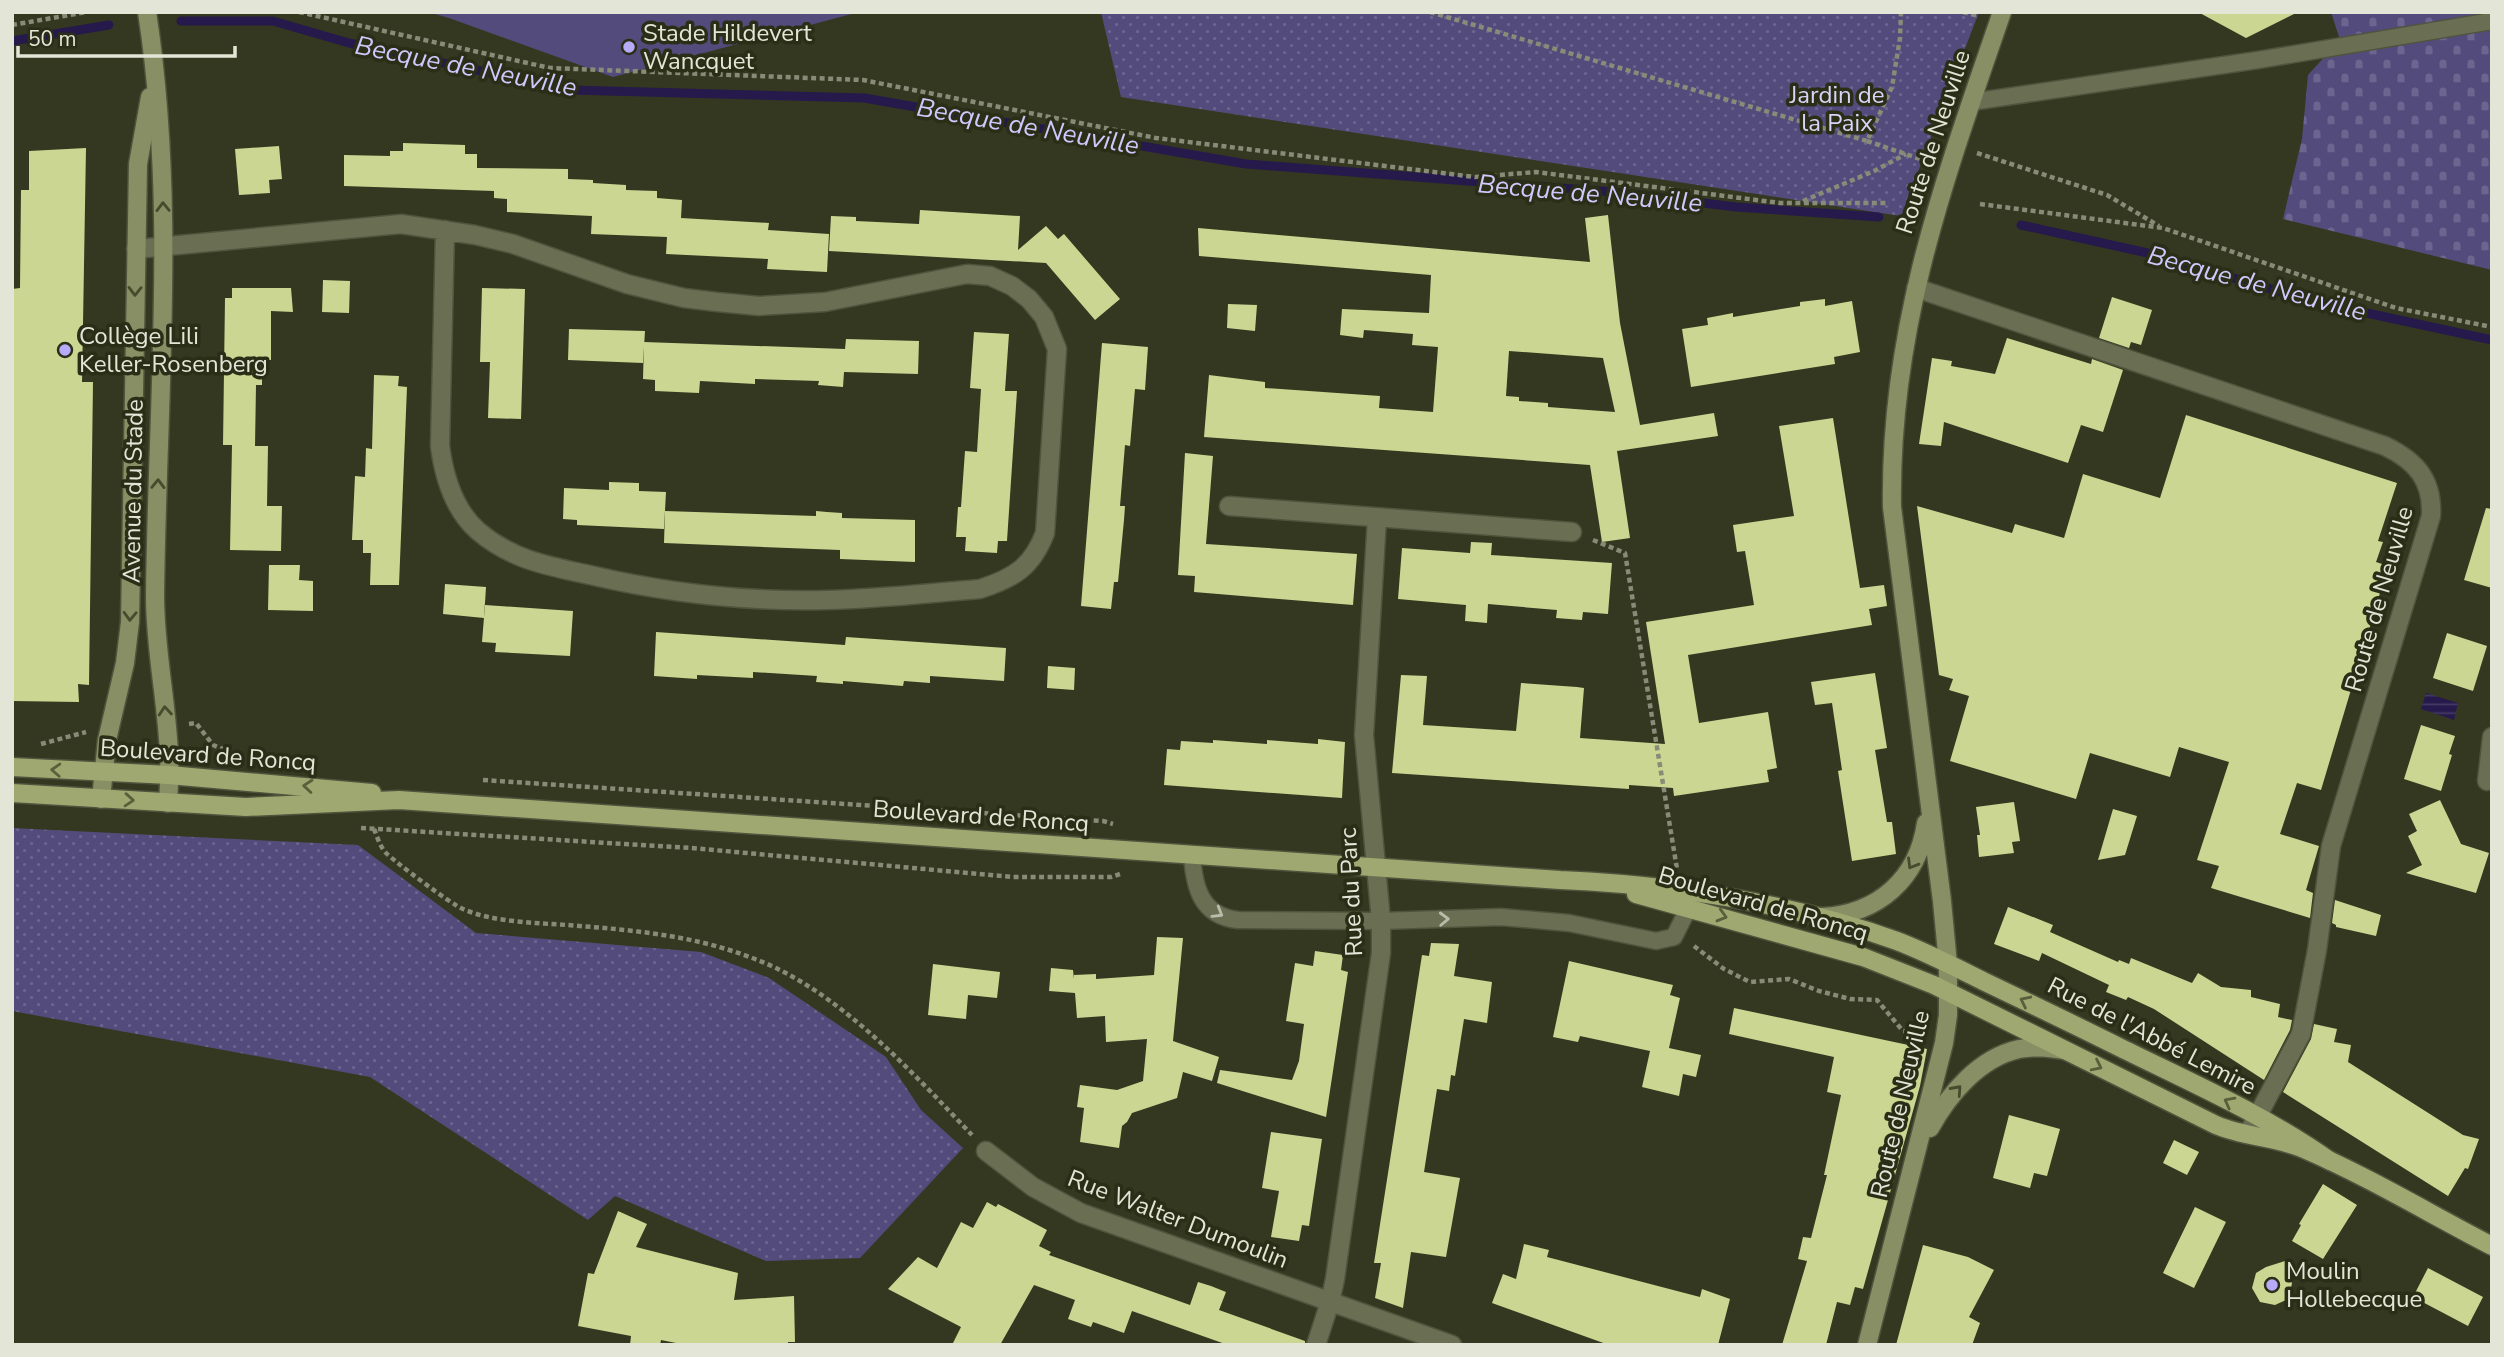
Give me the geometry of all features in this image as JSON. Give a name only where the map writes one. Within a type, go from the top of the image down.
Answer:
[{"type":"main road","name":"Avenue du Stade","points":[[147,12],[162,189],[155,613],[166,727],[169,803]]},
{"type":"main road","name":"Route de Neuville","points":[[1867,1345],[1944,1043],[1948,993],[1948,964],[1892,507],[1896,410],[1916,288],[1948,169],[2002,12]]},
{"type":"main road","points":[[101,799],[103,772],[125,663],[130,622],[138,164],[154,77]]},
{"type":"main road","name":"Boulevard de Roncq","points":[[12,767],[169,775],[341,789],[399,800]]},
{"type":"main road","name":"Boulevard de Roncq","points":[[12,793],[274,807],[399,800],[1637,884],[1820,917],[1898,942],[1948,964]]},
{"type":"main road","points":[[1820,917],[1845,916],[1857,912],[1873,904],[1902,879],[1921,848],[1928,798]]},
{"type":"main road","name":"Boulevard de Roncq","points":[[1560,880],[1642,895],[1863,957],[1948,993]]},
{"type":"main road","name":"Rue de l'Abbé Lemire","points":[[1948,964],[2257,1116],[2330,1161]]},
{"type":"main road","name":"Rue de l'Abbé Lemire","points":[[1948,993],[2231,1132],[2293,1145],[2330,1161],[2492,1246]]},
{"type":"main road","points":[[1912,1170],[1939,1112],[1954,1092],[1985,1064],[2020,1049],[2038,1047],[2064,1050]]},
{"type":"street","points":[[136,249],[401,225],[445,230],[513,244],[655,292],[759,306],[825,302],[967,274],[990,276],[1012,286],[1029,299],[1044,317],[1057,349],[1045,533],[1040,548],[1031,562],[1017,573],[980,589],[827,600],[774,600],[697,594],[624,583],[514,556],[477,530],[463,514],[443,467],[440,446],[445,230]]},
{"type":"street","name":"Route de Neuville","points":[[1916,288],[2385,446],[2412,463],[2428,487],[2432,500],[2431,516],[2331,846],[2301,1034],[2248,1134]]},
{"type":"street","points":[[1230,506],[1572,532]]},
{"type":"street","name":"Rue du Parc","points":[[1315,1345],[1330,1302],[1381,953],[1381,921],[1364,735],[1377,518]]},
{"type":"street","points":[[2487,781],[2492,737]]},
{"type":"street","name":"Rue Walter Dumoulin","points":[[986,1151],[1033,1187],[1081,1213],[1452,1345]]},
{"type":"lane","points":[[1971,102],[2258,60],[2492,21]]},
{"type":"lane","points":[[1192,855],[1193,877],[1204,903],[1227,919],[1381,921],[1501,917],[1569,923],[1656,942],[1674,937],[1689,907]]},
{"type":"path","points":[[12,25],[87,12]]},
{"type":"path","points":[[299,12],[550,68],[863,80],[1156,138],[1475,177],[1536,172],[1780,203],[1889,204]]},
{"type":"path","points":[[1430,12],[1867,141],[1948,169]]},
{"type":"path","points":[[1867,141],[1892,87],[1900,38],[1901,12]]},
{"type":"path","points":[[1956,146],[2107,195],[2163,228]]},
{"type":"path","points":[[1803,201],[1874,171],[1906,154]]},
{"type":"path","points":[[1980,204],[2163,228],[2396,308],[2492,327]]},
{"type":"path","points":[[1572,532],[1625,554],[1680,890]]},
{"type":"path","points":[[166,727],[196,723],[213,745],[247,759]]},
{"type":"path","points":[[38,745],[111,725]]},
{"type":"path","points":[[478,779],[1103,821],[1116,825]]},
{"type":"path","points":[[351,827],[691,848],[1013,877],[1111,877],[1124,873]]},
{"type":"path","points":[[373,828],[385,852],[462,909],[509,920],[650,932],[704,941],[758,960],[803,984],[883,1044],[918,1077],[986,1151]]},
{"type":"path","points":[[1676,933],[1724,969],[1750,982],[1789,979],[1819,992],[1850,999],[1877,1000],[1903,1031],[1926,1035],[1944,1043]]},
{"type":"green space","name":"Stade Hildevert Wancquet","points":[[428,12],[859,12],[613,77]]},
{"type":"green space","name":"Jardin de la Paix","points":[[1101,12],[1979,12],[1901,216],[1121,97]]},
{"type":"green space","points":[[2331,12],[2492,12],[2492,270],[2283,219],[2302,139],[2308,75],[2340,40]]},
{"type":"green space","points":[[12,828],[358,845],[476,933],[701,952],[769,978],[886,1057],[921,1110],[963,1148],[860,1258],[766,1261],[615,1196],[588,1220],[370,1077],[12,1011]]},
{"type":"shaded area","points":[[2426,693],[2458,703],[2454,720],[2421,709]]},
{"type":"building","points":[[2198,12],[2298,12],[2246,38]]},
{"type":"building","points":[[403,143],[465,145],[465,154],[477,154],[477,168],[568,169],[568,179],[626,185],[626,190],[657,191],[657,198],[682,200],[681,218],[769,223],[768,230],[829,234],[827,272],[767,269],[768,259],[666,254],[667,237],[591,234],[592,216],[507,212],[507,199],[494,198],[494,191],[344,186],[344,155],[390,156],[390,151],[403,151]]},
{"type":"building","points":[[279,146],[282,179],[269,180],[270,193],[239,195],[235,149]]},
{"type":"building","name":"Collège Lili Keller-Rosenberg","points":[[86,148],[82,382],[93,382],[89,685],[78,684],[79,702],[12,701],[12,289],[20,288],[21,190],[29,190],[29,151]]},
{"type":"building","points":[[920,210],[1020,216],[1018,250],[1046,226],[1058,239],[1064,234],[1120,299],[1095,320],[1046,263],[829,251],[831,216],[856,217],[856,221],[919,224]]},
{"type":"building","points":[[1608,215],[1620,323],[1640,425],[1714,413],[1718,436],[1617,451],[1630,538],[1602,542],[1590,465],[1204,437],[1209,375],[1265,382],[1265,388],[1380,396],[1379,408],[1433,412],[1438,347],[1412,345],[1413,334],[1364,330],[1363,338],[1340,335],[1342,309],[1429,313],[1431,275],[1199,256],[1198,228],[1590,262],[1585,218]],"holes":[[[1509,351],[1603,358],[1615,412],[1548,407],[1548,403],[1519,401],[1519,397],[1506,396]]]},
{"type":"building","points":[[323,280],[350,281],[349,313],[322,312]]},
{"type":"building","points":[[232,288],[291,288],[293,312],[271,311],[271,360],[262,360],[262,385],[256,385],[255,446],[268,446],[267,506],[282,506],[281,551],[230,550],[232,445],[223,445],[225,298],[232,298]]},
{"type":"building","points":[[482,288],[525,289],[521,419],[488,418],[490,362],[480,362]]},
{"type":"building","points":[[2112,297],[2152,310],[2141,345],[2131,342],[2129,348],[2099,338]]},
{"type":"building","points":[[1825,299],[1825,306],[1852,301],[1860,352],[1834,357],[1835,364],[1691,387],[1682,329],[1708,325],[1707,318],[1733,313],[1733,317]]},
{"type":"building","points":[[1228,304],[1257,305],[1255,331],[1227,328]]},
{"type":"building","points":[[569,329],[645,331],[643,363],[568,360]]},
{"type":"building","points":[[974,332],[1009,334],[1005,391],[1017,391],[1007,541],[998,541],[997,553],[965,551],[966,537],[956,537],[965,451],[977,452],[981,389],[970,388]]},
{"type":"building","points":[[2007,338],[2091,364],[2092,359],[2123,370],[2103,432],[2081,425],[2068,463],[1944,422],[1941,446],[1919,444],[1932,358],[1952,361],[1951,366],[1995,374]]},
{"type":"building","points":[[846,339],[919,341],[918,374],[844,372],[843,387],[818,385],[819,381],[755,379],[755,384],[700,381],[699,393],[655,391],[655,380],[643,379],[644,342],[845,349]]},
{"type":"building","points":[[1102,343],[1148,347],[1145,390],[1135,389],[1130,446],[1125,445],[1120,506],[1125,506],[1124,520],[1118,582],[1114,582],[1111,609],[1081,606]]},
{"type":"building","points":[[374,375],[399,376],[398,386],[407,387],[399,585],[370,585],[371,553],[363,553],[363,540],[352,540],[355,476],[365,477],[366,448],[372,449]]},
{"type":"building","points":[[2186,415],[2397,483],[2378,541],[2383,542],[2376,562],[2388,566],[2321,790],[2297,783],[2280,834],[2319,846],[2306,890],[2313,893],[2310,918],[2211,888],[2219,866],[2197,860],[2229,762],[2179,747],[2170,777],[2090,753],[2076,799],[1950,761],[1969,696],[1949,690],[1953,679],[1939,675],[1917,506],[2012,533],[2015,524],[2064,538],[2083,474],[2160,498]]},
{"type":"building","points":[[1833,418],[1860,588],[1884,585],[1887,606],[1869,609],[1872,625],[1688,655],[1699,723],[1768,712],[1777,768],[1767,770],[1769,782],[1674,796],[1673,788],[1629,785],[1629,789],[1392,773],[1401,675],[1427,676],[1423,725],[1516,731],[1521,683],[1577,687],[1584,688],[1580,738],[1665,744],[1646,622],[1754,605],[1745,551],[1737,552],[1733,525],[1794,516],[1779,426]]},
{"type":"building","points":[[1185,453],[1213,456],[1206,544],[1357,554],[1353,605],[1194,592],[1195,576],[1178,575]]},
{"type":"building","points":[[609,482],[639,483],[639,491],[666,492],[664,529],[577,525],[577,520],[563,519],[564,488],[609,490]]},
{"type":"building","points":[[2486,508],[2492,509],[2492,588],[2464,580]]},
{"type":"building","points":[[665,511],[816,516],[816,511],[842,513],[842,518],[915,520],[915,562],[840,559],[840,550],[664,543]]},
{"type":"building","points":[[1471,542],[1492,543],[1491,555],[1612,563],[1608,614],[1583,612],[1582,620],[1556,618],[1557,610],[1488,604],[1487,623],[1465,621],[1466,605],[1398,599],[1402,548],[1470,553]]},
{"type":"building","points":[[269,565],[300,565],[299,580],[313,581],[313,611],[268,610]]},
{"type":"building","points":[[445,584],[486,587],[484,618],[443,614]]},
{"type":"building","points":[[485,605],[573,611],[570,656],[495,652],[496,643],[482,642]]},
{"type":"building","points":[[656,632],[845,645],[846,637],[1006,648],[1004,681],[930,676],[930,683],[904,681],[903,686],[843,681],[843,684],[816,682],[817,676],[753,672],[753,678],[697,675],[697,679],[654,676]]},
{"type":"building","points":[[2447,633],[2487,646],[2473,691],[2433,678]]},
{"type":"building","points":[[1048,666],[1075,668],[1074,690],[1047,688]]},
{"type":"building","points":[[1875,673],[1887,748],[1875,750],[1887,822],[1892,822],[1896,854],[1852,861],[1838,771],[1842,770],[1832,703],[1815,705],[1811,682]]},
{"type":"building","points":[[2421,725],[2455,736],[2441,791],[2404,779]]},
{"type":"building","points":[[1318,739],[1345,742],[1342,798],[1164,785],[1167,749],[1180,750],[1181,741],[1213,743],[1213,740],[1267,744],[1267,740],[1318,744]]},
{"type":"building","points":[[2440,800],[2461,844],[2489,853],[2476,893],[2406,873],[2422,865],[2408,836],[2417,831],[2409,814]]},
{"type":"building","points":[[2014,802],[2020,841],[2012,842],[2014,853],[1979,857],[1977,835],[1980,835],[1976,807]]},
{"type":"building","points":[[2113,809],[2137,816],[2125,855],[2098,860]]},
{"type":"building","points":[[2335,900],[2381,915],[2376,936],[2336,927],[2332,923]]},
{"type":"building","points":[[2008,907],[2053,925],[2050,932],[2118,962],[2119,960],[2129,964],[2131,958],[2192,983],[2198,973],[2221,987],[2251,990],[2251,997],[2280,1004],[2278,1017],[2292,1020],[2290,1030],[2264,1080],[2154,1009],[2128,997],[2126,1000],[2106,992],[2109,985],[2042,953],[2039,961],[1994,944]]},
{"type":"building","points":[[1157,937],[1183,938],[1173,1041],[1219,1057],[1212,1081],[1183,1072],[1177,1098],[1132,1113],[1122,1126],[1119,1148],[1080,1142],[1084,1108],[1077,1107],[1080,1085],[1117,1090],[1143,1081],[1147,1039],[1106,1042],[1105,1016],[1077,1018],[1075,993],[1049,991],[1051,968],[1073,970],[1074,979],[1074,975],[1096,974],[1096,979],[1154,975]]},
{"type":"building","points":[[1431,943],[1459,944],[1454,976],[1492,982],[1487,1023],[1464,1019],[1455,1076],[1451,1075],[1449,1091],[1437,1089],[1424,1172],[1460,1178],[1446,1257],[1411,1252],[1403,1308],[1375,1298],[1381,1263],[1374,1263],[1422,955],[1429,956]]},
{"type":"building","points":[[1315,951],[1343,955],[1341,970],[1348,972],[1326,1117],[1217,1083],[1220,1070],[1292,1080],[1299,1061],[1304,1024],[1286,1021],[1295,963],[1313,966]]},
{"type":"building","points":[[1569,961],[1673,985],[1670,995],[1680,998],[1669,1048],[1701,1055],[1696,1077],[1683,1074],[1679,1096],[1642,1087],[1650,1051],[1580,1036],[1578,1042],[1553,1037]]},
{"type":"building","points":[[933,964],[1000,972],[997,998],[968,995],[966,1019],[928,1015]]},
{"type":"building","points":[[1734,1008],[1927,1049],[1920,1086],[1863,1289],[1855,1287],[1850,1305],[1837,1302],[1826,1345],[1782,1345],[1807,1261],[1798,1259],[1803,1237],[1811,1238],[1827,1175],[1824,1175],[1841,1095],[1827,1092],[1834,1057],[1729,1034]]},
{"type":"building","points":[[2314,1024],[2337,1029],[2334,1042],[2351,1045],[2348,1062],[2463,1135],[2479,1139],[2468,1169],[2465,1168],[2448,1196],[2283,1092],[2311,1039]]},
{"type":"building","points":[[2009,1115],[2060,1129],[2047,1176],[2034,1173],[2030,1188],[1993,1178]]},
{"type":"building","points":[[1271,1132],[1322,1139],[1309,1226],[1302,1225],[1299,1241],[1271,1237],[1279,1191],[1262,1188]]},
{"type":"building","points":[[2174,1140],[2199,1152],[2187,1175],[2163,1163]]},
{"type":"building","points":[[2323,1184],[2357,1205],[2323,1259],[2292,1241]]},
{"type":"building","points":[[987,1202],[996,1207],[998,1204],[1047,1230],[1039,1246],[1051,1252],[1049,1255],[1190,1305],[1198,1282],[1211,1286],[1226,1292],[1219,1310],[1305,1341],[1305,1345],[1228,1345],[1132,1311],[1124,1333],[1093,1322],[1091,1327],[1068,1319],[1075,1300],[1034,1285],[1000,1345],[952,1345],[961,1327],[888,1289],[918,1257],[937,1268],[961,1222],[973,1228]]},
{"type":"building","points":[[2195,1207],[2226,1222],[2194,1288],[2163,1273]]},
{"type":"building","points":[[618,1211],[647,1224],[636,1247],[738,1273],[734,1300],[794,1296],[795,1342],[788,1342],[788,1345],[686,1345],[661,1340],[660,1345],[630,1345],[631,1336],[578,1326],[588,1273],[594,1274]]},
{"type":"building","points":[[1524,1244],[1549,1250],[1547,1257],[1700,1297],[1702,1289],[1730,1299],[1718,1345],[1609,1345],[1492,1303],[1503,1274],[1516,1279]]},
{"type":"building","points":[[1923,1245],[1968,1257],[1994,1270],[1969,1317],[1980,1323],[1972,1345],[1896,1345]]},
{"type":"building","name":"Moulin Hollebecque","points":[[2285,1261],[2292,1283],[2290,1294],[2286,1300],[2275,1305],[2260,1302],[2252,1288],[2256,1273]]},
{"type":"building","points":[[2428,1268],[2483,1297],[2468,1326],[2413,1297]]},
{"type":"waterway","name":"Becque de Neuville","points":[[181,21],[273,21],[349,43],[571,90],[864,98],[1246,164],[1613,192],[1736,207],[1879,217]]},
{"type":"waterway","name":"Becque de Neuville","points":[[12,41],[109,25]]},
{"type":"waterway","name":"Becque de Neuville","points":[[2021,225],[2152,254],[2311,301],[2492,340]]},
{"type":"place","name":"Stade Hildevert Wancquet","points":[[629,47]]},
{"type":"place","name":"Collège Lili Keller-Rosenberg","points":[[65,350]]},
{"type":"place","name":"Moulin Hollebecque","points":[[2272,1285]]}]
